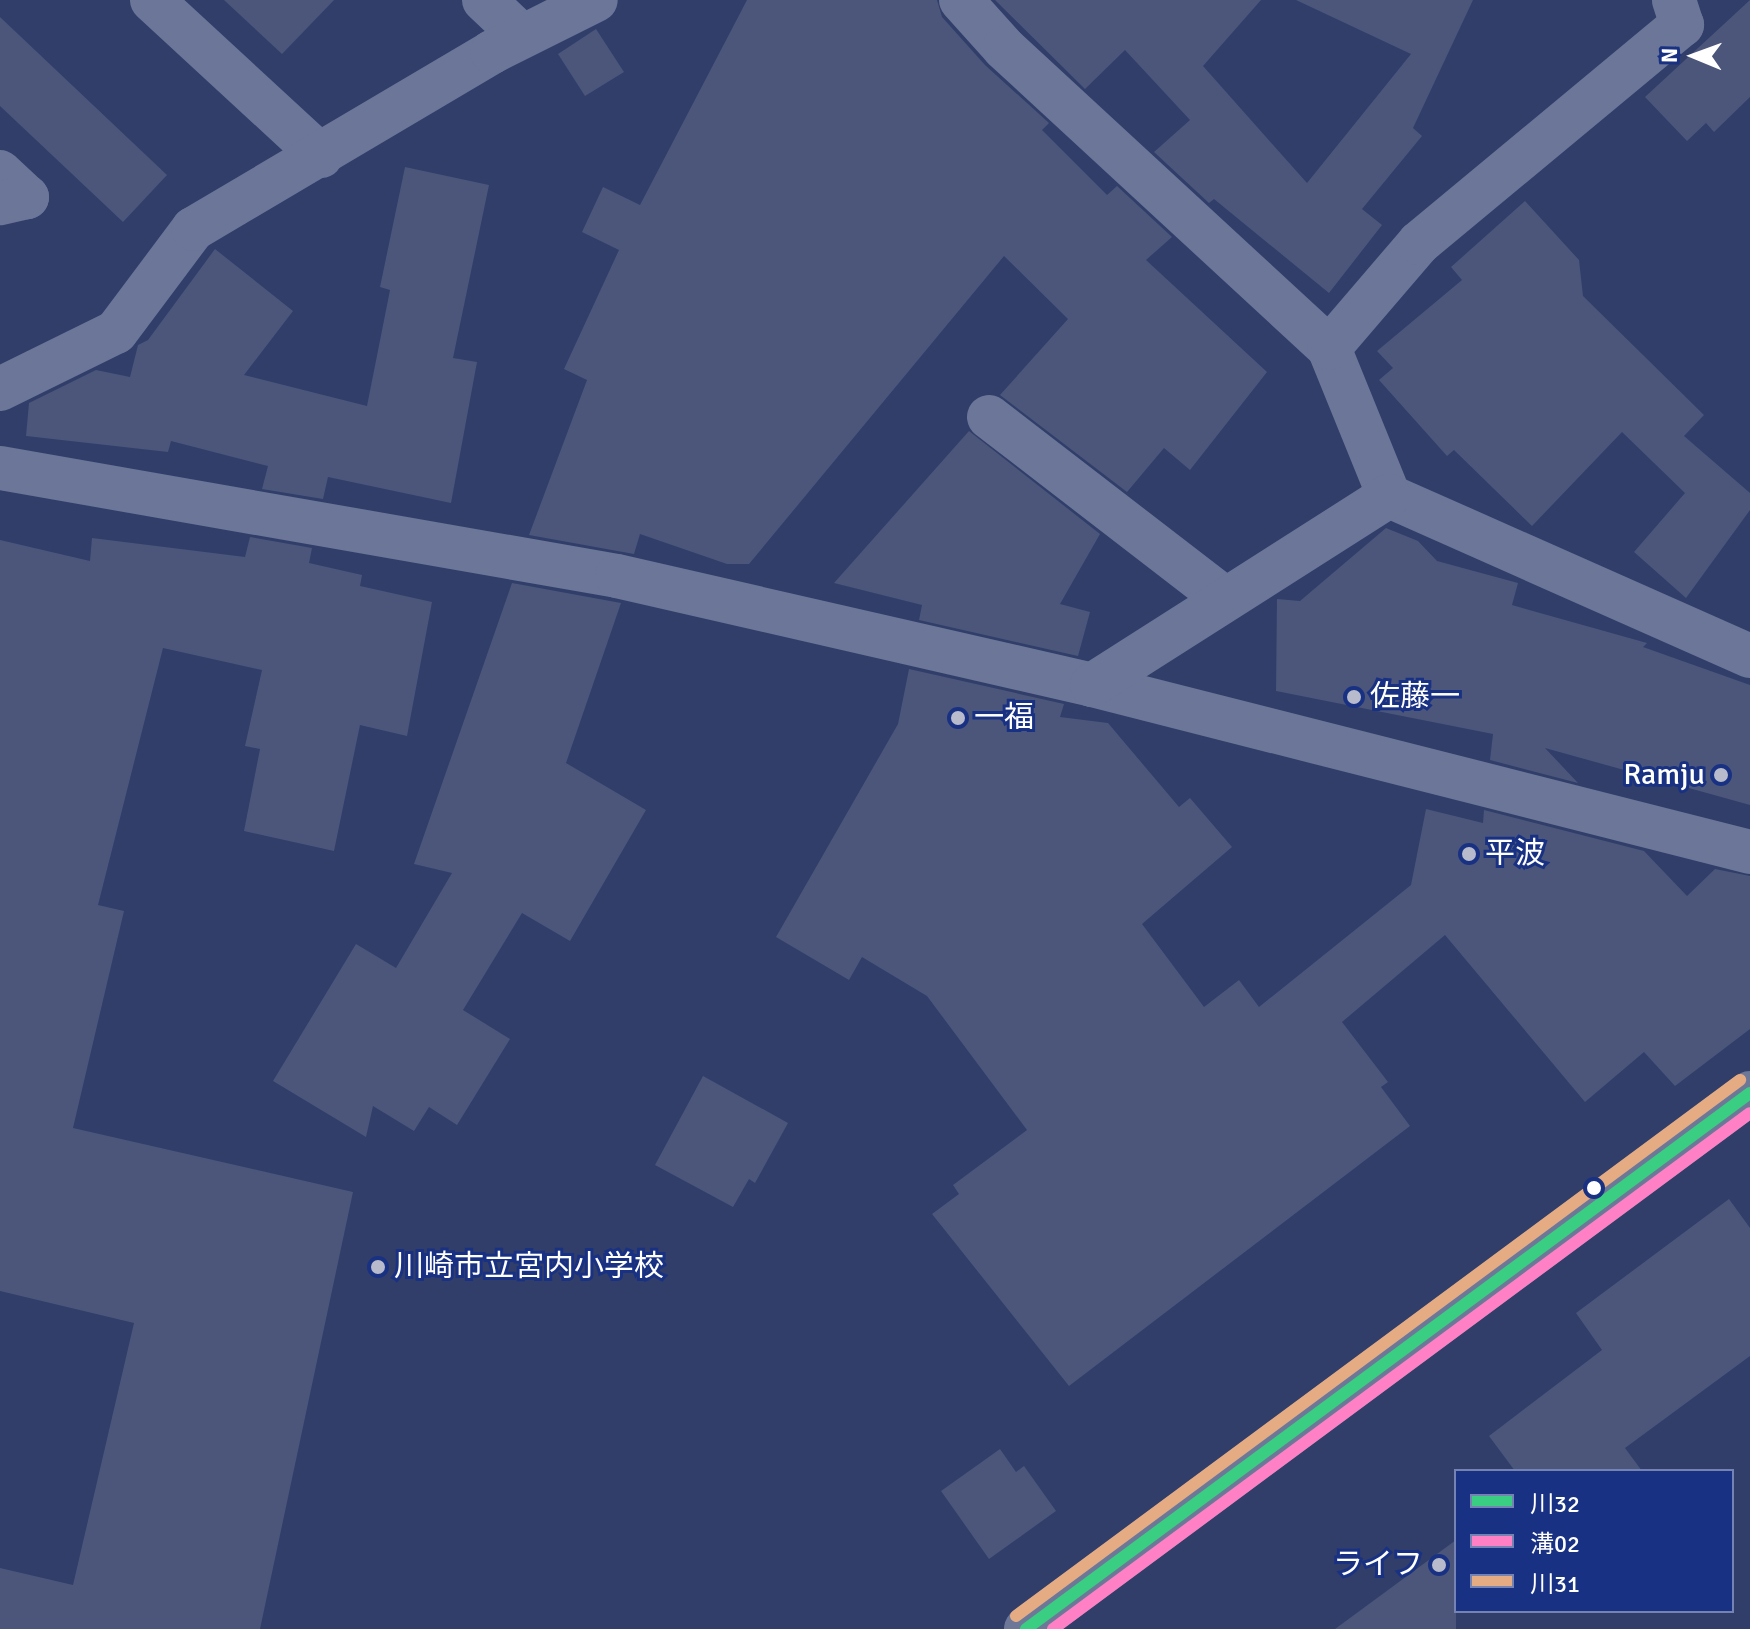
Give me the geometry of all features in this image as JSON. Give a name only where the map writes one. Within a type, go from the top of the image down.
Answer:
[{"type":"highway","points":[[1026,1629],[1750,1093]]},
{"type":"street","points":[[152,0],[321,156]]},
{"type":"street","points":[[484,0],[522,36]]},
{"type":"street","points":[[0,389],[116,332],[193,229],[522,36],[596,0]]},
{"type":"street","points":[[961,0],[1004,48],[1329,348],[1389,496],[1750,656]]},
{"type":"street","points":[[1329,348],[1419,243],[1682,25],[1674,0]]},
{"type":"street","points":[[0,172],[27,197],[0,203]]},
{"type":"street","points":[[989,417],[1224,598]]},
{"type":"street","points":[[0,468],[617,576],[1092,685],[1750,852]]},
{"type":"street","points":[[1092,685],[1224,598],[1389,496]]},
{"type":"building","points":[[224,0],[334,0],[282,54]]},
{"type":"building","points":[[747,0],[937,0],[942,17],[985,65],[1049,123],[1042,130],[1107,195],[1117,186],[1172,237],[1146,260],[1267,372],[1190,470],[1164,448],[1127,492],[1000,395],[1068,319],[1004,256],[749,564],[727,564],[640,534],[634,554],[529,535],[587,380],[564,369],[619,250],[582,232],[603,187],[640,205]]},
{"type":"building","points":[[995,0],[1261,0],[1203,66],[1307,183],[1411,54],[1296,0],[1473,0],[1413,128],[1422,136],[1362,209],[1382,225],[1329,293],[1214,199],[1209,203],[1154,152],[1190,120],[1125,50],[1085,89]]},
{"type":"building","points":[[1750,0],[1750,97],[1714,132],[1706,123],[1687,141],[1645,97]]},
{"type":"building","points":[[0,17],[167,175],[123,222],[0,106]]},
{"type":"building","points":[[596,29],[624,72],[585,96],[558,54]]},
{"type":"building","points":[[405,167],[489,185],[453,358],[477,362],[451,503],[328,477],[323,499],[262,489],[268,466],[171,441],[168,452],[26,436],[29,403],[96,370],[130,377],[138,345],[148,340],[215,249],[293,311],[244,375],[367,406],[390,290],[380,287]]},
{"type":"building","points":[[1525,201],[1579,260],[1583,296],[1704,415],[1684,436],[1750,493],[1750,510],[1686,598],[1634,552],[1685,493],[1622,432],[1532,526],[1454,450],[1447,456],[1379,380],[1393,368],[1377,351],[1462,280],[1451,267]]},
{"type":"building","points":[[969,431],[1100,534],[1060,604],[1090,612],[1078,656],[919,620],[922,605],[834,583]]},
{"type":"building","points":[[1386,528],[1418,541],[1437,561],[1518,583],[1512,605],[1647,643],[1643,647],[1750,685],[1750,805],[1545,748],[1578,783],[1490,760],[1493,734],[1276,691],[1277,599],[1300,601]]},
{"type":"building","points":[[250,537],[312,548],[309,563],[362,575],[360,586],[432,602],[407,736],[360,725],[334,851],[244,831],[260,749],[245,746],[262,670],[163,648],[98,905],[124,911],[73,1128],[353,1192],[260,1629],[0,1629],[0,1568],[73,1585],[134,1323],[0,1291],[0,540],[90,561],[92,538],[245,557]]},
{"type":"building","points":[[512,583],[621,603],[566,763],[646,810],[570,941],[522,913],[463,1010],[510,1039],[457,1125],[429,1107],[414,1131],[373,1106],[366,1137],[273,1081],[356,944],[396,968],[452,873],[414,864]]},
{"type":"building","points":[[909,669],[1064,704],[1060,717],[1108,723],[1179,807],[1190,798],[1232,847],[1142,924],[1204,1007],[1239,980],[1259,1007],[1411,885],[1426,809],[1483,823],[1484,810],[1644,851],[1687,896],[1715,869],[1750,876],[1750,1029],[1675,1086],[1644,1052],[1585,1102],[1445,935],[1342,1022],[1388,1082],[1381,1087],[1410,1126],[1069,1386],[932,1214],[959,1194],[953,1185],[1027,1130],[927,996],[862,957],[849,980],[776,937],[898,724]]},
{"type":"building","points":[[703,1076],[788,1123],[755,1183],[749,1179],[733,1207],[655,1165]]},
{"type":"building","points":[[1729,1199],[1750,1228],[1750,1356],[1625,1448],[1641,1469],[1514,1469],[1489,1436],[1602,1350],[1576,1313]]},
{"type":"building","points":[[1000,1449],[1016,1472],[1024,1466],[1056,1511],[989,1559],[941,1491]]},
{"type":"building","points":[[1454,1541],[1456,1629],[1335,1629]]},
{"type":"transit line","name":"川31","points":[[1016,1616],[1740,1080]]},
{"type":"transit line","name":"川32","points":[[1026,1629],[1750,1093]]},
{"type":"transit line","name":"溝02","points":[[1053,1629],[1750,1113]]},
{"type":"place","name":"佐藤一","points":[[1354,697]]},
{"type":"place","name":"一福","points":[[958,718]]},
{"type":"place","name":"Ramju","points":[[1721,775]]},
{"type":"place","name":"平波","points":[[1469,854]]},
{"type":"place","name":"川崎市立宮内小学校","points":[[378,1267]]},
{"type":"place","name":"ライフ","points":[[1439,1565]]}]
